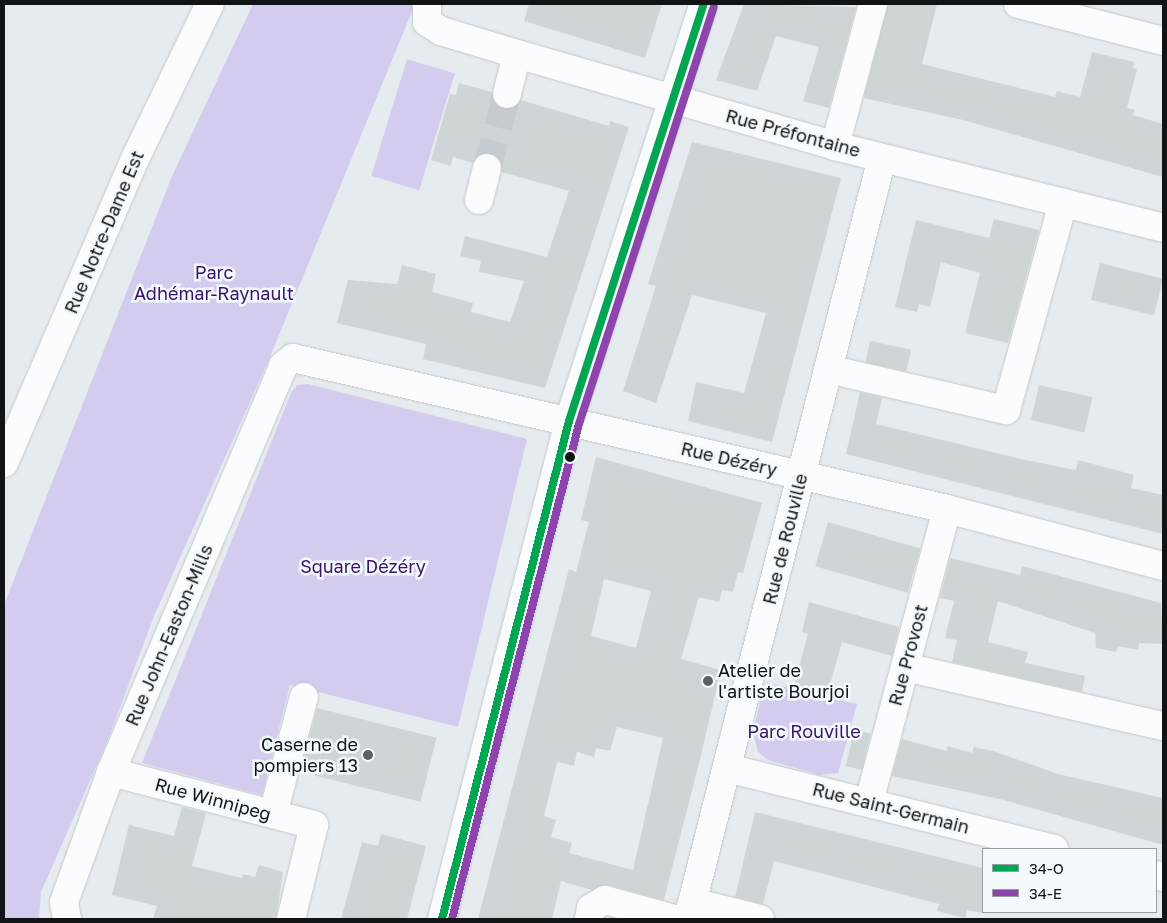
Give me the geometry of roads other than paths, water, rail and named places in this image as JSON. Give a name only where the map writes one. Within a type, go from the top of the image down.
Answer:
[{"type":"street","name":"Rue Notre-Dame Est","points":[[4,463],[134,160],[210,4]]},
{"type":"street","points":[[442,919],[569,421],[704,4]]},
{"type":"street","points":[[835,146],[873,4]]},
{"type":"street","points":[[1018,4],[1163,41]]},
{"type":"street","name":"Rue Préfontaine","points":[[427,13],[442,31],[674,100],[835,146],[1163,228]]},
{"type":"street","points":[[507,94],[517,54]]},
{"type":"street","name":"Rue de Rouville","points":[[685,914],[727,768],[882,158]]},
{"type":"street","points":[[479,200],[487,168]]},
{"type":"street","points":[[828,369],[1006,410],[1063,203]]},
{"type":"street","name":"Rue Dézéry","points":[[293,358],[947,509],[1163,566]]},
{"type":"street","name":"Rue John-Easton-Mills","points":[[67,919],[64,902],[111,772],[284,366],[293,358]]},
{"type":"street","name":"Rue Provost","points":[[869,802],[947,509]]},
{"type":"street","points":[[905,667],[1163,726]]},
{"type":"street","points":[[273,814],[304,697]]},
{"type":"street","name":"Rue Saint-Germain","points":[[727,768],[1050,848]]},
{"type":"street","name":"Rue Winnipeg","points":[[111,772],[314,825],[291,919]]},
{"type":"street","points":[[589,919],[592,908],[605,900],[685,914],[760,919]]},
{"type":"tunnel","points":[[487,168],[507,94]]},
{"type":"place","name":"Atelier de l'artiste Bourjoi","points":[[708,681]]},
{"type":"place","name":"Caserne de pompiers 13","points":[[368,755]]},
{"type":"park label","name":"Parc Adhémar-Raynault","points":[[214,283]]},
{"type":"park label","name":"Square Dézéry","points":[[363,566]]},
{"type":"park label","name":"Parc Rouville","points":[[804,731]]}]
